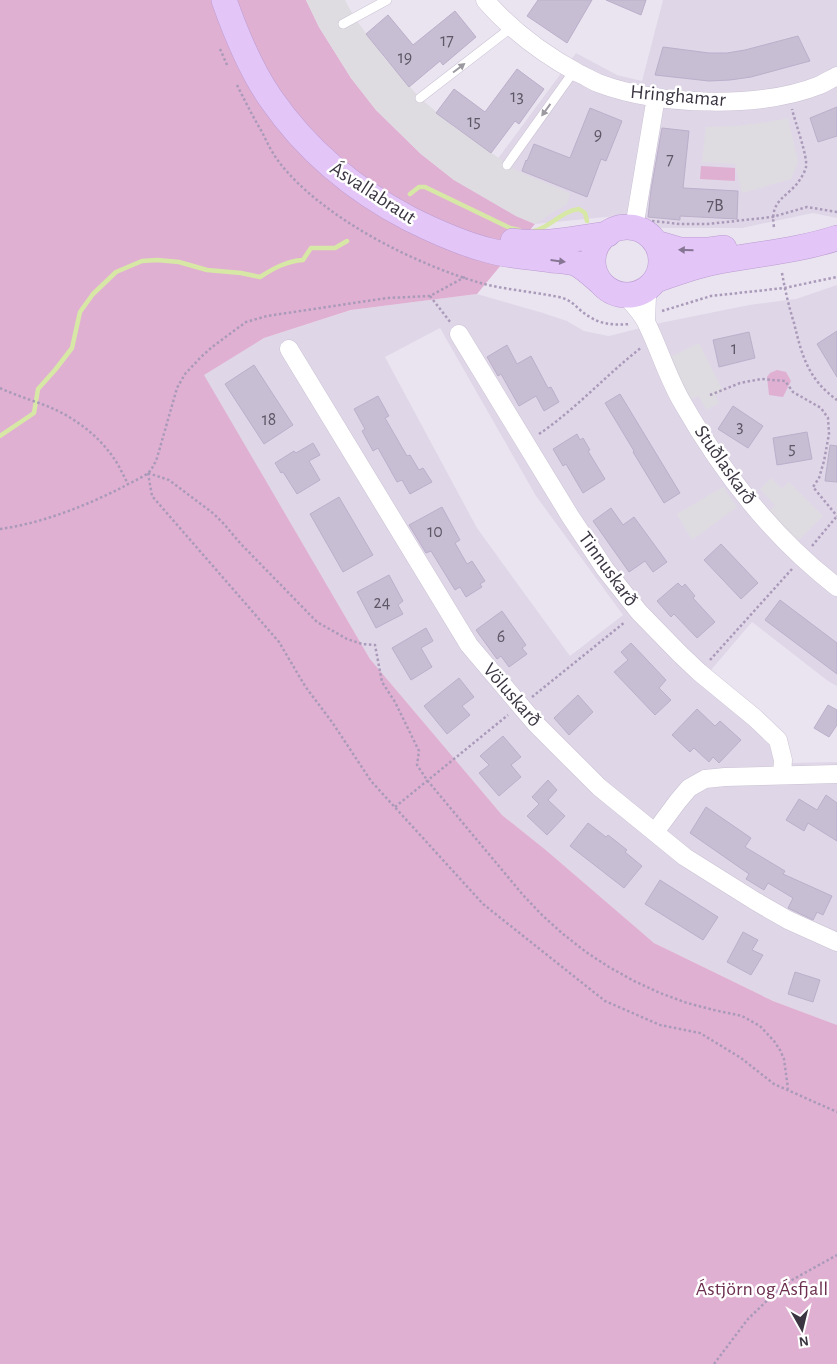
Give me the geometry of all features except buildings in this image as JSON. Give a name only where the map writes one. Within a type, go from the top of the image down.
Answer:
[{"type":"main road","name":"Ásvallabraut","points":[[224,0],[254,72],[271,99],[315,152],[342,176],[386,207],[454,239],[491,251],[568,262],[578,265],[601,283]]},
{"type":"main road","name":"Ásvallabraut","points":[[240,0],[251,30],[269,66],[303,115],[332,148],[391,194],[447,223],[484,236],[522,243],[608,234]]},
{"type":"main road","points":[[653,283],[660,271],[660,252],[650,236],[635,223],[616,229],[601,240],[595,250],[596,273],[601,283],[608,289],[625,295],[642,292],[653,283],[692,268],[788,250],[837,238]]},
{"type":"main road","points":[[656,243],[680,250],[709,250],[759,243],[837,226]]},
{"type":"street","name":"Hringhamar","points":[[486,0],[502,19],[533,44],[565,66],[597,82],[622,91],[679,100],[734,101],[788,94],[820,85],[837,76]]},
{"type":"street","points":[[635,223],[656,97]]},
{"type":"street","name":"Stuðlaskarð","points":[[653,283],[647,296],[652,316],[653,338],[667,373],[710,450],[744,496],[778,534],[802,558],[837,587]]},
{"type":"street","name":"Stuðlaskarð","points":[[625,295],[652,316]]},
{"type":"street","name":"Tinnuskarð","points":[[459,334],[565,508],[605,569],[639,612],[680,654],[778,740],[783,760],[782,776]]},
{"type":"street","name":"Völuskarð","points":[[289,349],[469,645],[552,742],[599,788],[685,857],[788,920],[837,942]]},
{"type":"street","points":[[655,832],[689,788],[705,779],[837,774]]},
{"type":"lane","points":[[343,24],[387,0]]},
{"type":"lane","points":[[420,98],[512,27]]},
{"type":"lane","points":[[507,165],[574,71]]},
{"type":"path","points":[[774,226],[772,217],[774,208],[797,185],[806,167],[805,155],[788,94]]},
{"type":"path","points":[[635,223],[708,224],[772,217],[807,207],[837,212]]},
{"type":"path","points":[[782,273],[784,288],[807,366],[819,385],[837,400]]},
{"type":"path","points":[[0,529],[37,521],[77,508],[148,473],[154,466],[157,458],[177,388],[185,374],[212,347],[246,322],[267,316],[387,298],[430,296],[465,277]]},
{"type":"path","points":[[652,316],[711,296],[784,288],[837,277]]},
{"type":"path","points":[[430,296],[459,334]]},
{"type":"path","points":[[548,428],[626,359],[653,338]]},
{"type":"path","points":[[710,395],[740,383],[761,380],[785,381],[794,392],[821,408],[828,418],[829,434],[819,478],[813,487],[837,516],[720,649]]},
{"type":"path","points":[[0,388],[47,406],[76,421],[90,432],[114,458],[128,484]]},
{"type":"path","points":[[148,473],[169,480],[224,524],[317,622],[347,640],[375,645],[382,682],[395,702],[419,751],[417,765],[523,895],[542,915],[586,952],[626,976],[660,993],[687,1003],[742,1016],[760,1026],[774,1041],[782,1054],[788,1090]]},
{"type":"path","points":[[148,473],[152,496],[279,642],[305,686],[332,722],[371,781],[483,904],[605,1001],[660,1025],[700,1033],[741,1058],[774,1084],[837,1112]]},
{"type":"path","points":[[533,696],[612,632]]},
{"type":"path","points":[[395,807],[497,724]]},
{"type":"path","points":[[714,1364],[748,1319],[783,1285],[837,1255]]},
{"type":"shaded area","points":[[306,0],[411,97],[494,164],[576,53],[617,75],[642,81],[663,0],[837,0],[837,218],[813,213],[742,228],[654,228],[616,216],[535,224],[516,216],[454,180]]},
{"type":"shaded area","points":[[306,0],[345,0],[354,17],[385,59],[420,98],[453,126],[517,171],[570,193],[567,204],[535,224],[516,216],[454,180],[421,154],[376,110],[351,78],[319,27]]},
{"type":"shaded area","points":[[788,118],[798,162],[791,179],[742,193],[735,164],[702,162],[706,127],[736,126]]},
{"type":"shaded area","points":[[837,285],[837,686],[752,622],[711,670],[784,733],[788,740],[790,763],[837,762],[837,1025],[773,1001],[654,943],[502,815],[370,659],[203,375],[264,338],[352,310],[477,294],[567,321],[584,331],[609,336],[660,323],[749,305],[796,299]],"holes":[[[440,328],[536,496],[623,615],[570,656],[477,528],[385,357]]]},
{"type":"shaded area","points":[[699,343],[723,391],[715,395],[719,403],[706,410],[699,396],[689,400],[668,358]]},
{"type":"shaded area","points":[[771,478],[782,489],[789,482],[823,516],[798,541],[769,512],[775,505],[760,489]]},
{"type":"shaded area","points":[[723,487],[737,507],[692,540],[677,514]]},
{"type":"green space","name":"Ástjörn og Ásfjall","points":[[0,0],[306,0],[319,27],[351,78],[376,110],[421,154],[454,180],[516,216],[535,224],[477,294],[351,310],[264,338],[204,375],[370,659],[502,815],[654,943],[773,1001],[837,1025],[837,1364],[0,1364]]},
{"type":"green space","points":[[701,166],[735,168],[735,181],[700,179]]},
{"type":"green space","points":[[777,370],[786,372],[791,381],[783,397],[769,395],[767,377],[770,373]]},
{"type":"waterway","points":[[410,194],[419,187],[425,187],[510,228],[519,230]]},
{"type":"waterway","points":[[534,231],[573,210],[579,209],[585,213],[587,221]]},
{"type":"waterway","points":[[0,436],[34,413],[38,389],[72,348],[80,312],[93,294],[116,272],[142,261],[157,260],[179,262],[207,270],[260,277],[281,266],[303,260],[311,248],[335,248],[347,241]]}]
